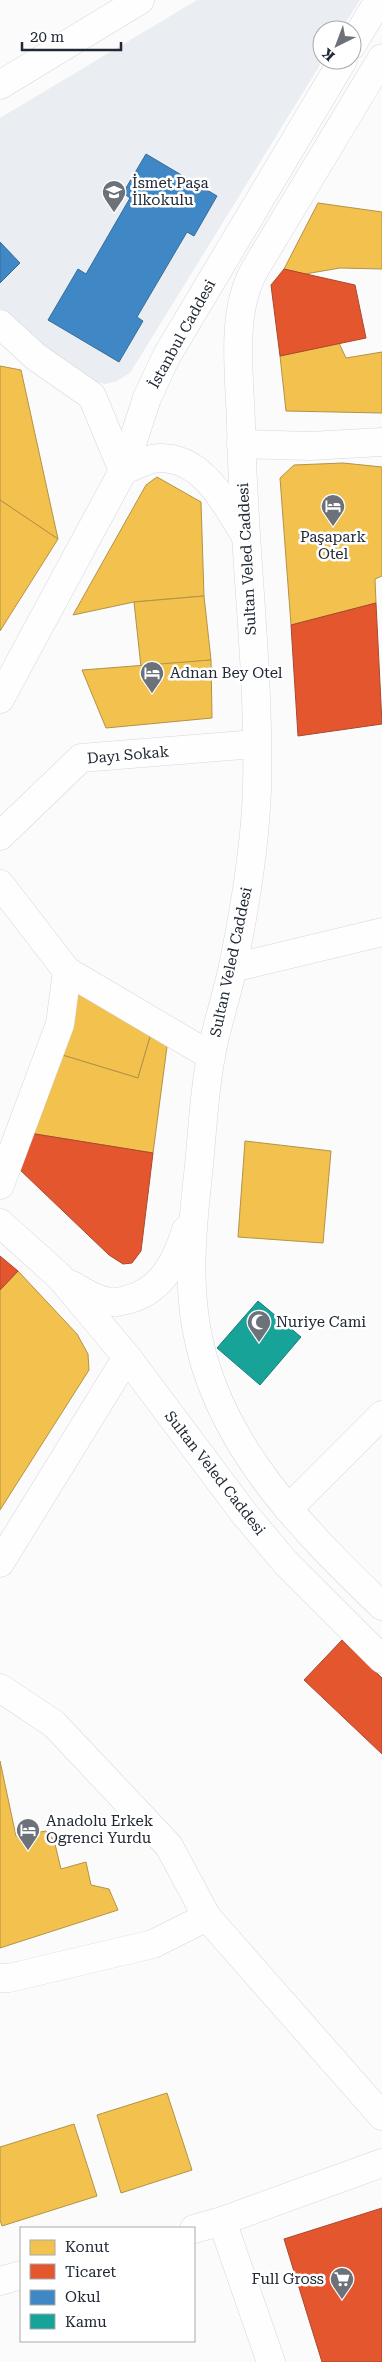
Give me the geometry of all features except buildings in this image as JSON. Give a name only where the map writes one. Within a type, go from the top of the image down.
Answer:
[{"type":"main road","points":[[0,85],[140,0]]},
{"type":"main road","points":[[362,28],[379,0]]},
{"type":"main road","name":"Sultan Veled Caddesi","points":[[382,58],[261,258],[248,284],[241,306],[238,332],[241,444],[256,744],[255,828],[233,968],[211,1056],[196,1198],[191,1289],[196,1328],[206,1370],[219,1404],[235,1434],[258,1471],[288,1509],[382,1606]]},
{"type":"main road","name":"İstanbul Caddesi","points":[[0,699],[124,471],[147,398],[166,357],[337,70]]},
{"type":"main road","points":[[0,324],[36,357],[92,396],[124,471],[152,459],[178,460],[201,474],[224,500],[244,533]]},
{"type":"main road","points":[[241,444],[310,446],[382,442]]},
{"type":"main road","name":"Dayı Sokak","points":[[0,836],[81,758],[256,744]]},
{"type":"main road","points":[[0,884],[67,971],[211,1056]]},
{"type":"main road","points":[[233,968],[382,932]]},
{"type":"main road","points":[[0,1185],[60,1024],[67,971]]},
{"type":"main road","points":[[0,1223],[60,1277],[92,1297],[112,1303],[135,1298],[153,1289],[169,1271],[181,1246],[196,1198]]},
{"type":"main road","name":"Sultan Veled Caddesi","points":[[60,1277],[127,1357],[244,1512],[280,1556],[329,1608],[382,1659]]},
{"type":"main road","points":[[0,1563],[127,1357]]},
{"type":"main road","points":[[288,1509],[382,1415]]},
{"type":"main road","points":[[0,1688],[54,1724],[169,1846],[207,1917],[382,2116]]},
{"type":"main road","points":[[0,1978],[9,1978],[153,1944],[207,1917]]},
{"type":"main road","points":[[195,2229],[222,2221],[382,2163]]},
{"type":"main road","points":[[222,2221],[271,2362]]},
{"type":"main road","points":[[0,2281],[20,2276]]},
{"type":"shaded area","name":"İsmet Paşa İlkokulu","points":[[197,0],[360,0],[347,20],[312,20],[312,70],[317,70],[130,373],[117,381],[105,384],[92,381],[28,336],[0,308],[0,118]]},
{"type":"place","name":"İsmet Paşa İlkokulu","points":[[114,213]]},
{"type":"place","name":"Paşapark Otel","points":[[333,527]]},
{"type":"place","name":"Adnan Bey Otel","points":[[152,694]]},
{"type":"place","name":"Nuriye Cami","points":[[259,1343]]},
{"type":"place","name":"Anadolu Erkek Ogrenci Yurdu","points":[[28,1851]]},
{"type":"place","name":"Full Gross","points":[[342,2300]]}]
